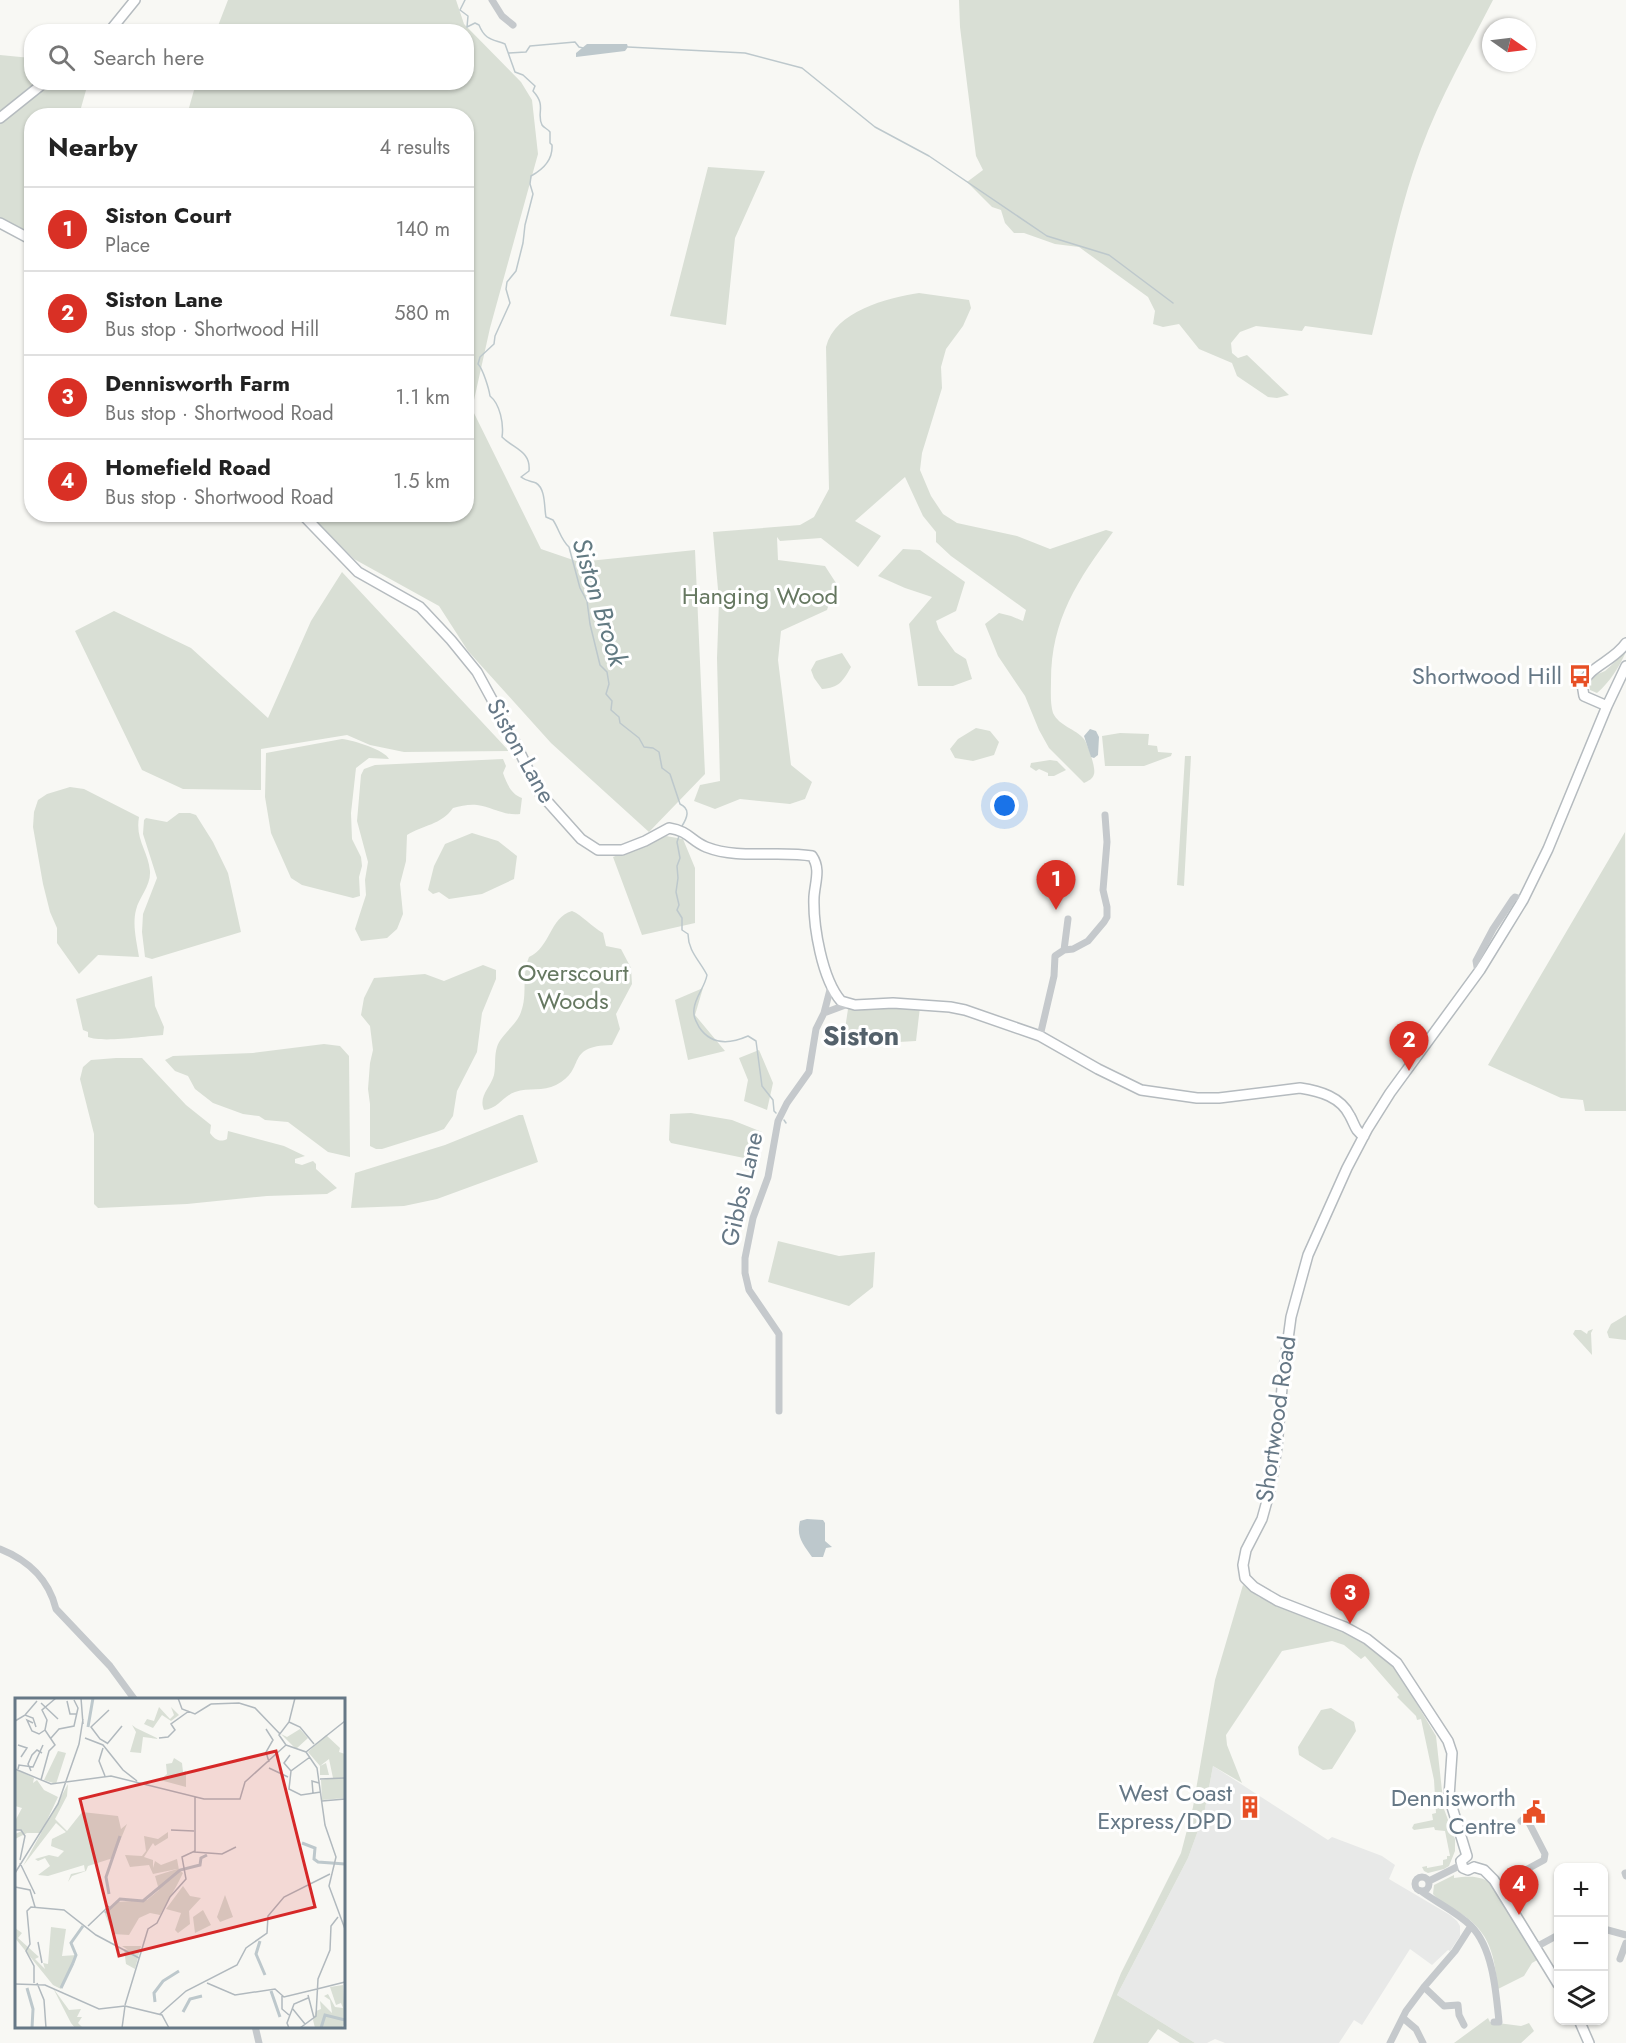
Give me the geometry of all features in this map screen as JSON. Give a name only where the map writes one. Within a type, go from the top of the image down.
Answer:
[{"type":"main road","points":[[116,24],[135,0]]},
{"type":"main road","points":[[0,118],[35,90]]},
{"type":"main road","points":[[0,223],[24,236]]},
{"type":"main road","name":"Siston Lane","points":[[310,522],[358,572],[420,608],[451,640],[477,672],[539,792],[581,839],[598,850],[613,851],[645,841],[663,830],[680,830],[705,847],[729,852],[812,856],[816,862],[817,873],[814,896],[815,921],[831,986],[841,1001],[848,1004]]},
{"type":"main road","points":[[1607,706],[1584,696],[1582,684],[1589,673],[1610,660],[1626,643]]},
{"type":"main road","points":[[848,1004],[893,1003],[950,1007],[1040,1036],[1141,1090],[1197,1098],[1219,1098],[1300,1088],[1313,1090],[1333,1098],[1342,1105],[1352,1119],[1357,1132],[1366,1132],[1394,1086],[1480,970],[1523,900],[1548,849],[1626,666]]},
{"type":"main road","name":"Shortwood Road","points":[[1366,1132],[1312,1245],[1298,1286],[1291,1317],[1283,1376],[1273,1477],[1262,1519],[1246,1550],[1243,1565],[1245,1578],[1254,1587],[1278,1601],[1348,1628],[1367,1639],[1397,1663],[1448,1741],[1452,1753],[1449,1797],[1467,1856]]},
{"type":"main road","points":[[1467,1856],[1473,1858],[1474,1867],[1468,1870],[1461,1865],[1461,1861],[1467,1856]]},
{"type":"main road","points":[[1474,1867],[1489,1874],[1498,1885],[1554,1977]]},
{"type":"main road","points":[[1582,2025],[1589,2043]]},
{"type":"street","points":[[492,0],[502,16],[513,25]]},
{"type":"street","points":[[1040,1036],[1055,956],[1088,941],[1107,917],[1103,890],[1107,842],[1105,815]]},
{"type":"street","points":[[1064,950],[1068,919]]},
{"type":"street","name":"Gibbs Lane","points":[[779,1411],[779,1334],[749,1290],[745,1273],[745,1258],[753,1218],[768,1177],[778,1121],[787,1103],[809,1072],[816,1029],[824,1013],[831,986]]},
{"type":"street","points":[[824,1013],[848,1004]]},
{"type":"street","points":[[0,1549],[20,1558],[43,1580],[53,1597],[56,1609],[110,1666],[134,1698]]},
{"type":"street","points":[[1498,1885],[1544,1860],[1545,1854],[1526,1817],[1521,1821]]},
{"type":"street","points":[[1421,1891],[1461,1865]]},
{"type":"street","points":[[1436,1902],[1424,1876],[1416,1879],[1415,1887],[1436,1902],[1471,1926],[1481,1938],[1493,1973],[1499,2022]]},
{"type":"street","points":[[1390,2043],[1403,2018],[1424,1987],[1455,1951],[1471,1926]]},
{"type":"street","points":[[1608,1930],[1626,1935]]},
{"type":"street","points":[[1536,1947],[1554,1937]]},
{"type":"street","points":[[1620,1959],[1626,1942]]},
{"type":"street","points":[[1424,1987],[1444,2006],[1458,2005],[1459,2015],[1464,2025]]},
{"type":"street","points":[[1403,2018],[1416,2029],[1423,2043]]},
{"type":"street","points":[[255,2028],[259,2043]]},
{"type":"shaded area","points":[[587,44],[627,44],[628,47],[625,51],[576,57],[576,53]]},
{"type":"shaded area","points":[[1090,729],[1096,731],[1099,737],[1098,755],[1094,758],[1091,757],[1084,736]]},
{"type":"shaded area","points":[[823,1520],[825,1523],[825,1541],[832,1547],[826,1548],[823,1557],[812,1557],[801,1540],[800,1521]]},
{"type":"shaded area","points":[[1213,1766],[1328,1840],[1332,1837],[1382,1856],[1395,1865],[1389,1879],[1450,1915],[1460,1926],[1460,1936],[1450,1951],[1448,1950],[1432,1965],[1410,1949],[1362,2025],[1354,2020],[1339,2043],[1225,2043],[1215,2039],[1207,2043],[1195,2043],[1117,1995],[1188,1858],[1204,1814]]},
{"type":"green space","points":[[228,0],[456,0],[464,24],[219,24]]},
{"type":"green space","points":[[959,0],[1493,0],[1446,92],[1413,171],[1372,335],[1305,326],[1302,331],[1256,326],[1240,332],[1231,343],[1232,353],[1238,358],[1247,355],[1289,395],[1277,398],[1268,397],[1237,376],[1232,363],[1199,349],[1179,324],[1163,327],[1153,324],[1155,311],[1148,297],[1079,247],[1055,244],[1024,233],[1014,233],[1005,223],[1001,210],[992,207],[967,182],[983,170],[976,156],[960,27]]},
{"type":"green space","points":[[474,34],[521,82],[532,100],[538,154],[490,328],[474,400],[474,108],[189,108],[194,90],[474,90]]},
{"type":"green space","points":[[0,55],[24,57],[24,90],[29,90],[0,115]]},
{"type":"green space","points":[[44,90],[86,90],[81,108],[24,108],[24,232],[0,217],[0,124]]},
{"type":"green space","points":[[708,167],[765,171],[735,238],[726,325],[670,316]]},
{"type":"green space","name":"Hanging Wood","points":[[919,293],[969,300],[971,308],[963,326],[946,349],[941,367],[942,388],[922,453],[920,470],[931,496],[943,514],[957,523],[1017,536],[1050,549],[1106,530],[1113,532],[1069,601],[1061,619],[1052,659],[1051,705],[1053,713],[1059,721],[1084,739],[1093,762],[1093,776],[1084,783],[1049,748],[1025,696],[998,656],[985,624],[999,613],[1023,621],[1026,610],[951,556],[936,542],[936,532],[923,516],[905,477],[855,521],[881,536],[858,567],[821,538],[780,541],[777,537],[778,560],[825,566],[836,583],[827,610],[781,631],[778,660],[791,765],[812,782],[805,799],[790,804],[740,799],[715,809],[694,801],[700,785],[720,781],[717,658],[719,601],[713,532],[800,525],[814,517],[829,489],[826,347],[831,335],[851,315],[864,308],[892,298]]},
{"type":"green space","points":[[474,413],[541,549],[579,562],[695,550],[705,774],[649,832],[551,743],[468,651],[439,606],[354,559],[317,522],[474,522]]},
{"type":"green space","points":[[903,549],[920,550],[965,582],[956,611],[936,621],[939,630],[955,652],[966,659],[972,679],[953,686],[918,686],[909,624],[932,597],[878,576]]},
{"type":"green space","points":[[342,572],[509,751],[404,752],[370,745],[347,735],[261,749],[261,790],[183,789],[142,770],[75,631],[114,611],[191,648],[268,718],[311,621]]},
{"type":"green space","points":[[1626,652],[1614,674],[1602,689],[1597,693],[1590,690],[1588,685],[1591,677],[1605,671]]},
{"type":"green space","points":[[842,653],[851,667],[840,683],[822,689],[811,670],[816,661]]},
{"type":"green space","points":[[976,728],[990,731],[999,742],[994,755],[973,761],[955,758],[950,749],[958,739]]},
{"type":"green space","points":[[1120,733],[1149,734],[1148,745],[1157,746],[1158,752],[1172,753],[1171,756],[1144,766],[1105,766],[1102,736]]},
{"type":"green space","points":[[342,739],[361,743],[389,759],[369,758],[356,768],[351,813],[352,839],[361,857],[362,866],[359,877],[360,896],[353,898],[302,885],[291,878],[271,833],[265,797],[266,753]]},
{"type":"green space","points":[[1185,756],[1191,756],[1184,886],[1177,885]]},
{"type":"green space","points":[[503,759],[506,766],[503,773],[508,785],[515,794],[522,798],[520,814],[509,814],[477,805],[462,806],[453,808],[443,818],[407,835],[406,861],[400,884],[403,914],[397,929],[387,938],[361,941],[355,929],[366,895],[365,880],[368,862],[357,821],[361,775],[364,769],[375,765]]},
{"type":"green space","points":[[1057,761],[1066,770],[1054,776],[1048,776],[1048,773],[1039,769],[1036,771],[1030,767],[1031,763]]},
{"type":"green space","points":[[70,787],[84,789],[139,817],[140,839],[150,871],[149,882],[138,905],[134,922],[139,957],[98,955],[79,974],[57,943],[57,928],[50,912],[43,884],[33,827],[38,800],[47,794]]},
{"type":"green space","points":[[179,813],[196,815],[213,842],[228,873],[241,932],[152,959],[145,957],[142,932],[143,914],[157,878],[143,834],[144,820],[146,818],[167,822]]},
{"type":"green space","points":[[1625,832],[1626,1111],[1585,1111],[1583,1100],[1561,1098],[1488,1065]]},
{"type":"green space","points":[[472,833],[498,841],[517,856],[514,879],[482,894],[449,899],[439,892],[433,894],[428,890],[434,866],[445,844]]},
{"type":"green space","points":[[666,836],[683,839],[695,868],[695,923],[642,935],[613,857]]},
{"type":"green space","name":"Overscourt Woods","points":[[572,911],[603,933],[606,946],[621,949],[631,968],[632,984],[616,1014],[620,1029],[612,1045],[597,1046],[581,1054],[566,1079],[556,1085],[515,1092],[493,1107],[484,1110],[483,1100],[494,1075],[497,1047],[519,1017],[523,1006],[525,972],[529,957],[542,947],[559,920]]},
{"type":"green space","points":[[483,965],[496,970],[496,979],[482,1013],[477,1052],[457,1091],[453,1116],[444,1129],[436,1132],[382,1149],[370,1146],[368,1089],[373,1050],[370,1026],[361,1015],[364,998],[374,978],[425,974],[444,981]]},
{"type":"green space","points":[[152,976],[155,1006],[164,1027],[163,1035],[113,1039],[88,1037],[88,1032],[83,1030],[76,999]]},
{"type":"green space","points":[[703,988],[695,1015],[725,1051],[688,1060],[675,1000]]},
{"type":"green space","points":[[884,1006],[920,1007],[916,1041],[864,1044],[862,1038],[847,1037],[845,1029],[848,1009]]},
{"type":"green space","points":[[324,1044],[340,1046],[349,1056],[350,1157],[328,1152],[288,1122],[265,1120],[259,1116],[243,1114],[213,1103],[195,1089],[188,1076],[175,1071],[165,1060],[173,1056],[253,1053]]},
{"type":"green space","points":[[759,1050],[773,1083],[767,1110],[744,1101],[748,1080],[739,1058]]},
{"type":"green space","points":[[142,1058],[186,1105],[211,1125],[210,1133],[215,1139],[222,1141],[227,1139],[228,1131],[284,1146],[305,1156],[295,1159],[295,1163],[302,1165],[313,1161],[316,1169],[337,1188],[327,1194],[98,1208],[94,1204],[94,1134],[80,1079],[83,1067],[91,1060]]},
{"type":"green space","points":[[691,1113],[732,1120],[762,1132],[751,1152],[744,1158],[671,1143],[669,1140],[670,1114]]},
{"type":"green space","points":[[523,1115],[538,1162],[437,1199],[404,1206],[351,1208],[355,1173],[445,1145]]},
{"type":"green space","points":[[778,1241],[839,1256],[875,1252],[873,1287],[849,1306],[768,1282]]},
{"type":"green space","points":[[1626,1315],[1626,1340],[1609,1338],[1607,1332],[1611,1324]]},
{"type":"green space","points":[[1593,1329],[1591,1333],[1592,1355],[1573,1334],[1575,1330],[1581,1330],[1587,1334]]},
{"type":"green space","points":[[1243,1585],[1259,1597],[1353,1634],[1390,1662],[1436,1736],[1444,1809],[1455,1839],[1455,1851],[1449,1866],[1428,1873],[1424,1871],[1422,1867],[1443,1865],[1443,1860],[1450,1856],[1445,1831],[1435,1830],[1434,1827],[1414,1830],[1412,1828],[1414,1824],[1433,1820],[1432,1814],[1436,1813],[1434,1780],[1421,1719],[1417,1720],[1365,1656],[1361,1659],[1344,1645],[1332,1641],[1282,1651],[1226,1735],[1227,1745],[1242,1783],[1213,1766],[1204,1814],[1188,1858],[1117,1995],[1195,2043],[1180,2043],[1158,2029],[1148,2043],[1093,2043],[1121,1973],[1181,1853],[1193,1807],[1215,1680]]},
{"type":"green space","points":[[1331,1708],[1354,1722],[1356,1731],[1332,1769],[1323,1770],[1299,1755],[1298,1747],[1321,1710]]},
{"type":"green space","points":[[1454,1875],[1454,1878],[1481,1878],[1495,1887],[1539,1959],[1532,1963],[1524,1976],[1498,1989],[1495,1966],[1485,1937],[1470,1921],[1433,1894],[1434,1885]]},
{"type":"green space","points":[[1488,2018],[1490,2022],[1521,2026],[1529,2023],[1534,2031],[1521,2043],[1454,2043]]},
{"type":"waterway","name":"Siston Brook","points":[[465,0],[460,10],[468,16],[467,24]]},
{"type":"waterway","name":"Siston Brook","points":[[473,24],[479,25],[486,36],[505,44],[515,72],[523,75],[535,86],[533,91],[540,105],[540,121],[550,132],[552,145],[547,164],[531,176],[530,184],[533,194],[523,243],[516,271],[507,282],[506,289],[510,303],[495,336],[494,344],[480,357],[478,364],[484,374],[490,396],[499,409],[502,420],[502,437],[521,451],[529,464],[529,471],[521,477],[536,483],[542,490],[546,517],[553,520],[569,547],[580,588],[587,601],[600,665],[607,672],[609,684],[606,694],[612,701],[611,710],[619,717],[620,723],[639,738],[644,747],[653,748],[659,752],[662,768],[670,774],[680,804],[687,811],[682,826]]},
{"type":"waterway","points":[[509,53],[526,52],[530,46],[575,42],[583,48]]},
{"type":"waterway","points":[[628,47],[745,53],[802,68],[875,127],[929,156],[1047,236],[1109,255],[1173,303]]},
{"type":"waterway","name":"Siston Brook","points":[[680,833],[677,842],[680,858],[677,866],[676,892],[679,905],[677,910],[682,918],[682,930],[688,934],[692,951],[707,975],[695,1005],[695,1019],[704,1033],[715,1040],[728,1041],[748,1036],[756,1041],[762,1086],[773,1100],[776,1113]]},
{"type":"place","name":"Shortwood Hill","points":[[1580,676]]},
{"type":"place","name":"Siston Court","points":[[1056,910]]},
{"type":"place","name":"Siston Lane","points":[[1409,1071]]},
{"type":"place","name":"Dennisworth Farm","points":[[1350,1624]]},
{"type":"place","name":"West Coast Express/DPD","points":[[1250,1807]]},
{"type":"place","name":"Dennisworth Centre","points":[[1534,1812]]},
{"type":"place","name":"Homefield Road","points":[[1519,1915]]},
{"type":"district","name":"Siston","points":[[861,1036]]}]
